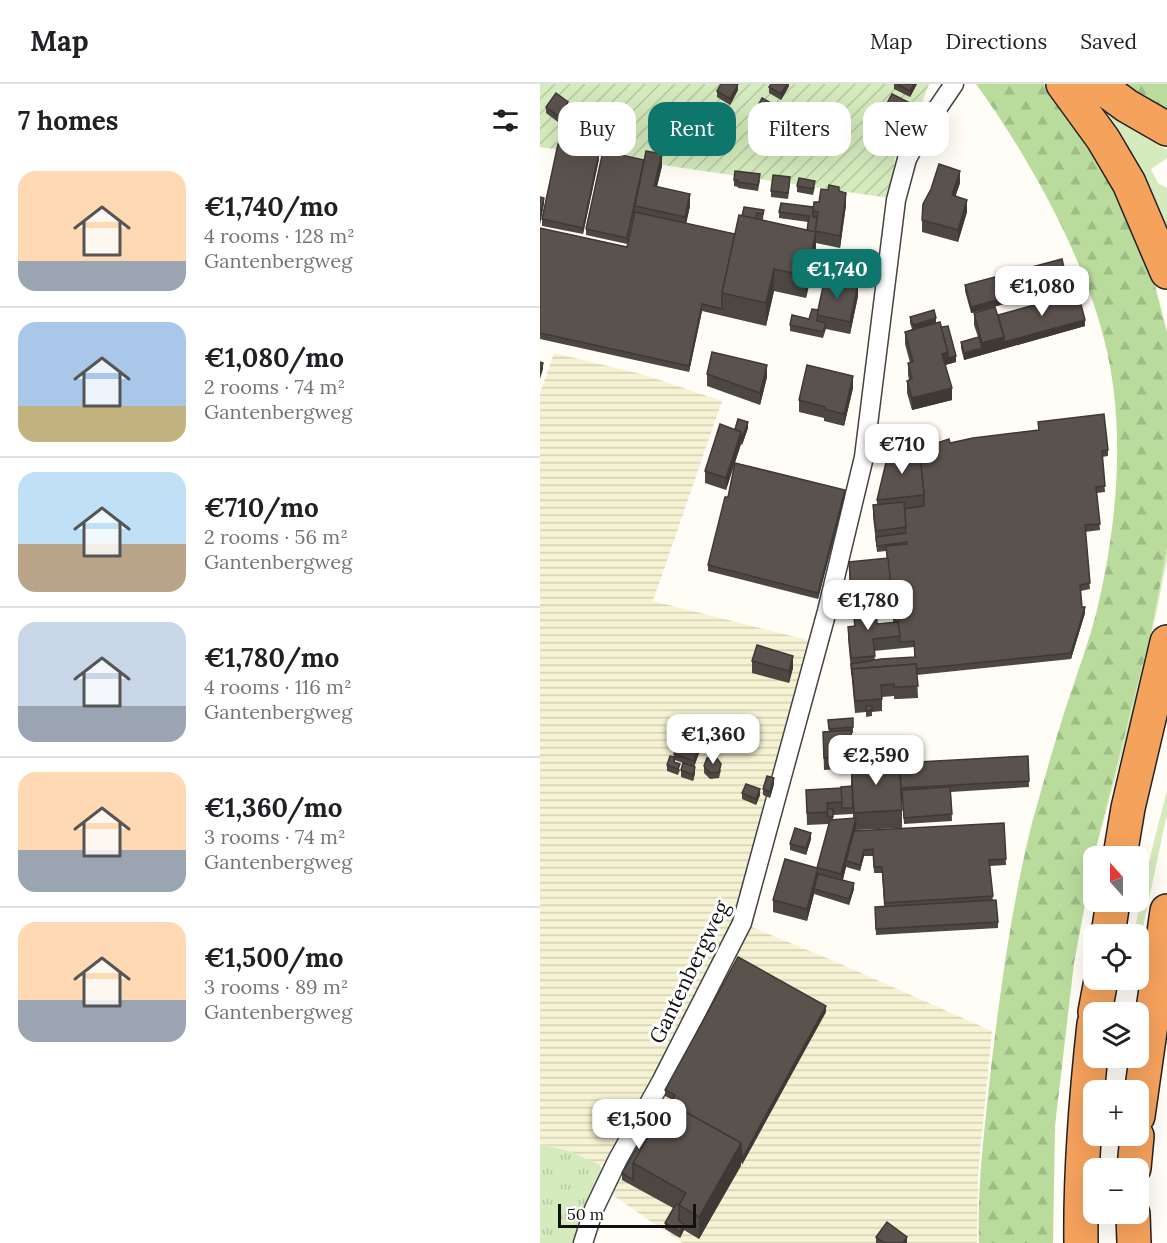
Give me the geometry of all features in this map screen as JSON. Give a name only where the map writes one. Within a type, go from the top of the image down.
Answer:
[{"type":"highway","points":[[1063,84],[1103,139],[1129,183],[1167,272]]},
{"type":"highway","points":[[1097,84],[1127,106],[1167,129]]},
{"type":"highway","points":[[1122,846],[1128,808],[1167,642]]},
{"type":"highway","points":[[1133,846],[1167,732]]},
{"type":"highway","points":[[1143,1080],[1167,911]]},
{"type":"highway","points":[[1081,1243],[1084,1109],[1089,1068]]},
{"type":"highway","points":[[1133,1224],[1134,1243]]},
{"type":"street","name":"Gantenbergweg","points":[[583,1243],[594,1209],[618,1159],[661,1082],[742,923],[827,611],[864,457],[896,200],[907,159],[922,131],[954,84]]},
{"type":"shaded area","points":[[554,353],[645,375],[722,401],[653,601],[816,642],[740,922],[608,1169],[569,1151],[540,1144],[540,393]]},
{"type":"shaded area","points":[[747,925],[992,1031],[978,1174],[977,1243],[682,1243],[607,1191]]},
{"type":"green space","points":[[540,84],[929,84],[922,102],[863,102],[863,156],[895,156],[889,198],[602,156],[636,156],[636,102],[558,102],[558,150],[540,147]]},
{"type":"green space","points":[[976,84],[1044,84],[1106,170],[1151,270],[1167,332],[1167,548],[1152,628],[1097,846],[1083,846],[1084,912],[1074,963],[1055,1126],[1053,1243],[979,1243],[980,1177],[999,1006],[1019,883],[1032,823],[1093,624],[1108,558],[1117,471],[1116,413],[1106,346],[1080,267],[1042,189],[999,117]]},
{"type":"green space","points":[[1118,84],[1167,84],[1167,116]]},
{"type":"green space","points":[[1110,116],[1167,150],[1167,158],[1151,169],[1158,183],[1167,188],[1167,227],[1144,176],[1109,119]]},
{"type":"green space","points":[[1167,548],[1167,559],[1144,667],[1097,845],[1152,628]]},
{"type":"green space","points":[[1167,791],[1167,814],[1149,899],[1149,862]]},
{"type":"green space","points":[[1139,912],[1146,912],[1144,924],[1136,924]]},
{"type":"green space","points":[[540,1144],[569,1151],[600,1165],[603,1173],[581,1243],[540,1243]]},
{"type":"building","points":[[721,84],[738,84],[730,99],[717,91]]},
{"type":"building","points":[[771,84],[787,84],[781,94],[769,87]]},
{"type":"building","points":[[897,84],[914,84],[910,91]]},
{"type":"building","points":[[556,93],[568,102],[558,102],[558,116],[546,107]]},
{"type":"building","points":[[892,94],[908,102],[888,102]]},
{"type":"building","points":[[558,144],[558,156],[598,156],[583,228],[542,219]]},
{"type":"building","points":[[646,151],[648,156],[662,156],[654,186],[690,194],[685,217],[635,206]]},
{"type":"building","points":[[602,156],[626,156],[644,160],[627,238],[586,229]]},
{"type":"building","points":[[939,164],[960,171],[952,195],[967,200],[958,230],[922,220],[923,204],[931,189]]},
{"type":"building","points":[[735,171],[760,174],[758,185],[734,180]]},
{"type":"building","points":[[773,175],[790,177],[788,193],[771,191]]},
{"type":"building","points":[[799,178],[815,181],[813,189],[797,186]]},
{"type":"building","points":[[829,185],[839,187],[839,191],[846,193],[840,236],[815,231],[818,212],[813,211],[814,202],[819,202],[821,189],[828,190]]},
{"type":"building","points":[[540,197],[544,198],[540,218]]},
{"type":"building","points":[[781,203],[813,207],[813,217],[817,218],[815,232],[807,231],[809,216],[779,212]]},
{"type":"building","points":[[744,207],[764,210],[763,214],[757,213],[756,219],[742,216]]},
{"type":"building","points":[[635,212],[735,234],[722,293],[722,309],[702,304],[689,366],[540,333],[540,228],[627,247]]},
{"type":"building","points":[[739,215],[816,232],[806,276],[774,269],[766,303],[722,293]]},
{"type":"building","points":[[1062,259],[1067,281],[971,307],[965,285]]},
{"type":"building","points":[[825,277],[858,284],[850,322],[817,315]]},
{"type":"building","points":[[1078,293],[1085,320],[1004,342],[998,315]]},
{"type":"building","points":[[995,307],[1004,337],[982,343],[974,313]]},
{"type":"building","points":[[812,309],[818,310],[817,321],[826,323],[823,332],[790,325],[792,315],[809,319]]},
{"type":"building","points":[[934,310],[936,318],[913,325],[910,317]]},
{"type":"building","points":[[940,322],[948,352],[942,354],[952,388],[912,398],[907,381],[912,379],[908,363],[913,362],[905,332]]},
{"type":"building","points":[[948,326],[956,356],[948,358],[941,327]]},
{"type":"building","points":[[979,337],[982,348],[964,353],[961,342]]},
{"type":"building","points":[[712,352],[767,365],[760,393],[707,374]]},
{"type":"building","points":[[807,365],[853,376],[844,414],[799,400]]},
{"type":"building","points":[[1104,414],[1108,450],[1102,451],[1105,486],[1096,487],[1100,524],[1085,525],[1090,583],[1080,585],[1082,607],[1085,607],[1071,653],[917,669],[916,664],[852,669],[852,675],[851,664],[915,657],[914,641],[900,642],[898,622],[894,622],[886,546],[907,544],[907,542],[877,546],[876,537],[906,533],[904,509],[924,506],[920,457],[938,455],[937,443],[949,439],[950,443],[1039,430],[1038,422]]},
{"type":"building","points":[[738,419],[748,422],[742,438],[741,432],[735,429]]},
{"type":"building","points":[[720,424],[741,432],[726,478],[705,471]]},
{"type":"building","points":[[919,446],[924,495],[877,500],[888,454]]},
{"type":"building","points":[[735,463],[845,490],[818,593],[708,565],[725,497],[728,497]]},
{"type":"building","points":[[904,502],[906,527],[876,531],[873,505]]},
{"type":"building","points":[[888,558],[891,585],[851,589],[849,562]]},
{"type":"building","points":[[876,604],[877,624],[898,622],[900,636],[873,639],[875,656],[851,658],[848,627],[855,626],[853,606]]},
{"type":"building","points":[[757,645],[793,656],[789,671],[752,661]]},
{"type":"building","points":[[916,664],[918,686],[881,685],[882,699],[855,701],[852,669]]},
{"type":"building","points":[[866,706],[872,706],[872,710],[866,711]]},
{"type":"building","points":[[683,716],[701,721],[698,731],[704,733],[694,761],[674,754],[683,726],[680,725]]},
{"type":"building","points":[[853,718],[853,727],[829,729],[828,720]]},
{"type":"building","points":[[851,730],[853,756],[824,758],[823,732]]},
{"type":"building","points":[[670,756],[675,757],[674,762],[680,764],[678,769],[667,765]]},
{"type":"building","points":[[1028,756],[1029,781],[901,788],[900,763]]},
{"type":"building","points":[[716,757],[721,764],[719,772],[710,773],[704,766],[707,758]]},
{"type":"building","points":[[899,758],[902,810],[854,813],[851,761]]},
{"type":"building","points":[[683,763],[695,767],[693,775],[681,770]]},
{"type":"building","points":[[767,776],[774,778],[770,792],[763,789]]},
{"type":"building","points":[[746,784],[760,789],[756,799],[742,793]]},
{"type":"building","points":[[852,786],[853,808],[842,808],[841,787]]},
{"type":"building","points":[[950,787],[952,814],[904,818],[902,790]]},
{"type":"building","points":[[841,788],[842,802],[827,803],[828,812],[807,813],[806,790]]},
{"type":"building","points":[[827,809],[833,809],[833,817],[828,817]]},
{"type":"building","points":[[856,818],[841,874],[818,868],[807,909],[773,900],[785,859],[817,868],[830,820]]},
{"type":"building","points":[[1004,823],[1006,859],[989,860],[993,896],[885,903],[882,867],[874,867],[873,849],[864,850],[860,865],[846,861],[854,831]]},
{"type":"building","points":[[795,828],[811,833],[806,848],[790,844]]},
{"type":"building","points":[[818,874],[854,883],[849,899],[814,889]]},
{"type":"building","points":[[996,900],[998,922],[876,929],[875,907]]},
{"type":"building","points":[[738,957],[826,1006],[742,1159],[741,1143],[670,1104],[675,1095],[665,1090]]},
{"type":"building","points":[[668,1102],[741,1143],[699,1217],[679,1205],[686,1193],[633,1163]]},
{"type":"building","points":[[658,1112],[661,1114],[633,1163],[633,1180],[622,1173]]},
{"type":"building","points":[[676,1204],[679,1205],[679,1221],[684,1224],[680,1232],[665,1223]]},
{"type":"building","points":[[887,1222],[907,1237],[903,1243],[885,1243],[876,1237]]}]
